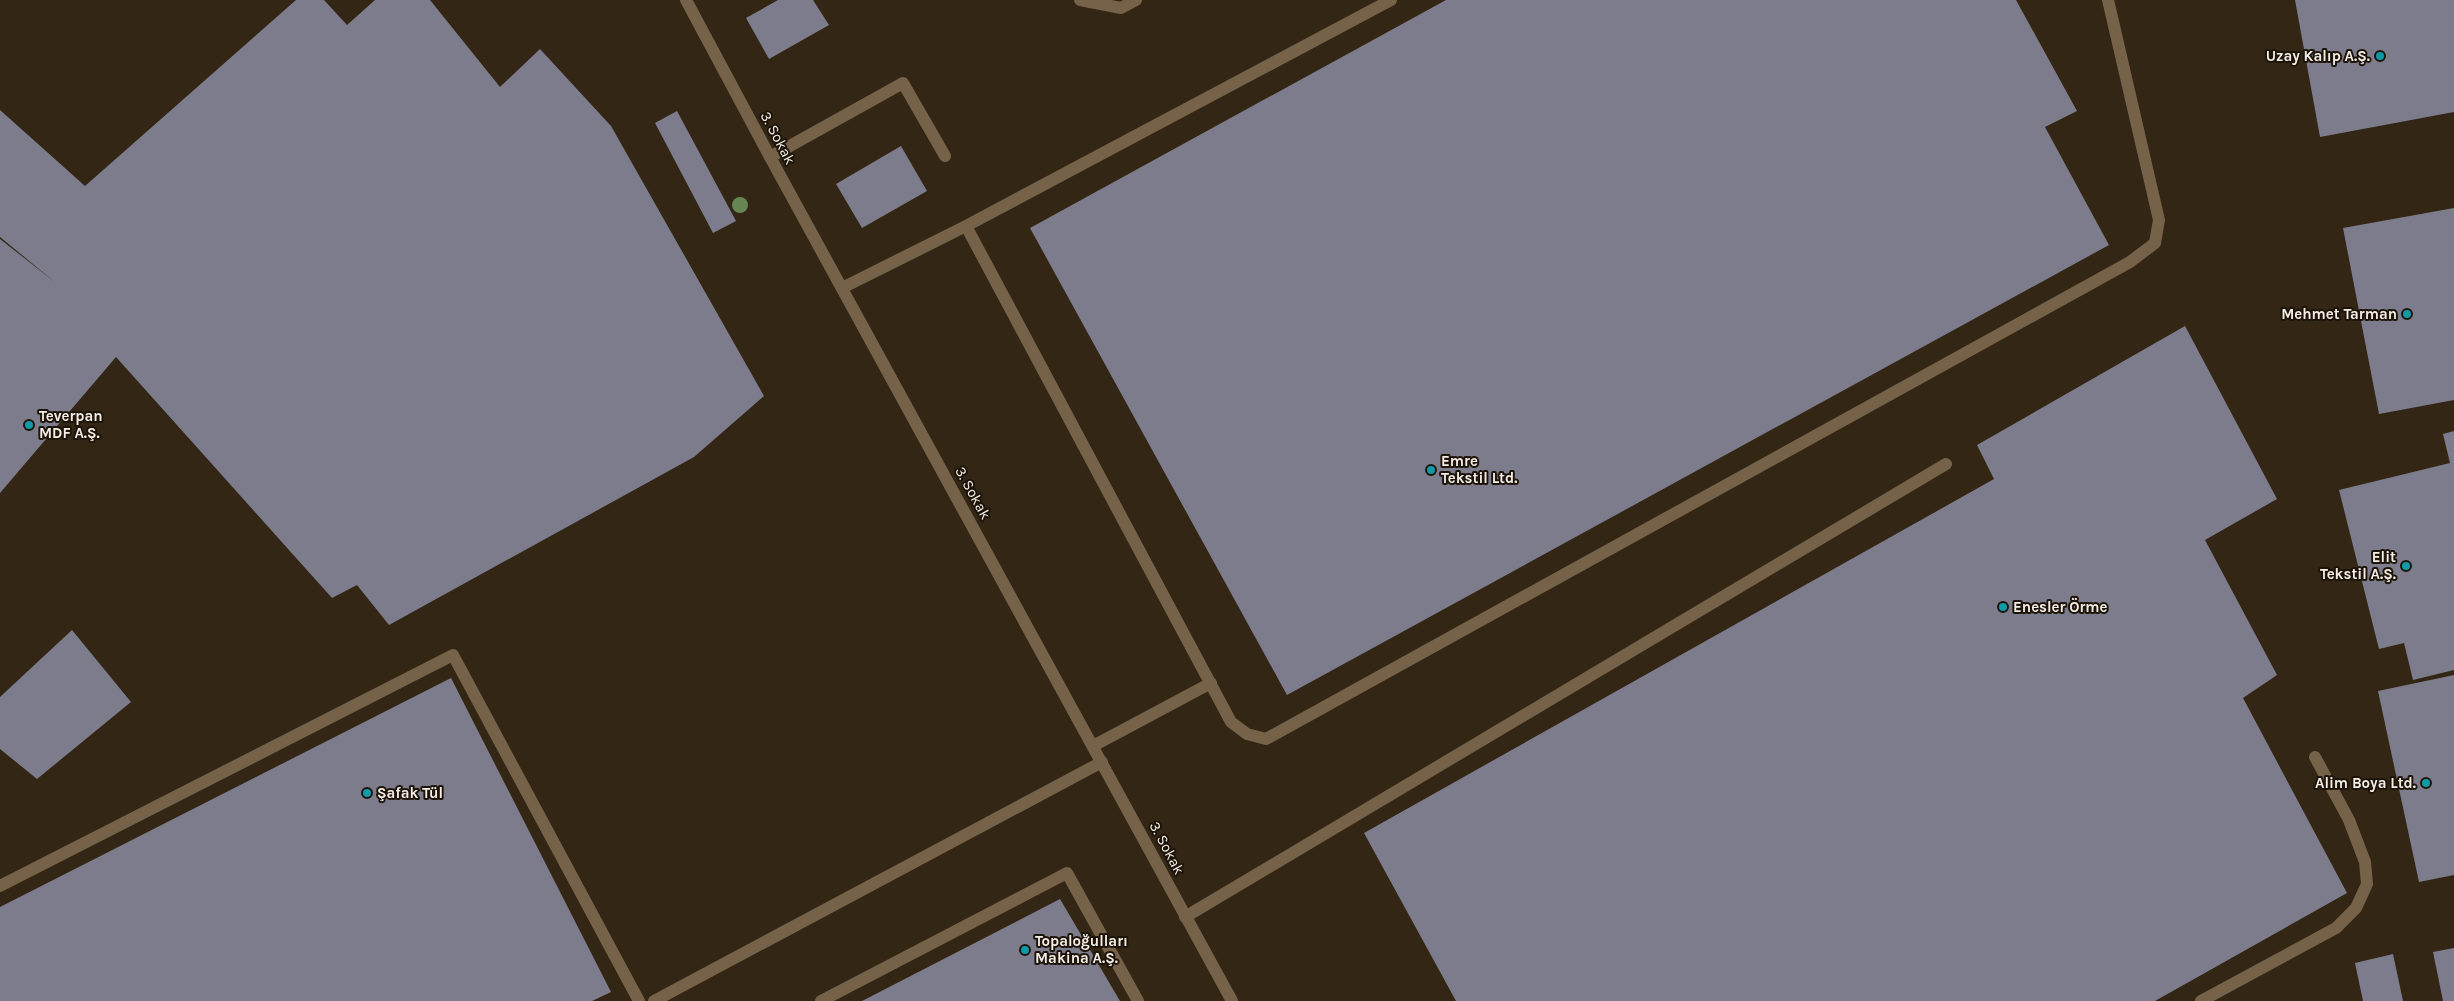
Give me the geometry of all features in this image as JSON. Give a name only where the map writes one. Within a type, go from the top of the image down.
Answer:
[{"type":"street","name":"3. Sokak","points":[[686,0],[1232,1001]]},
{"type":"street","points":[[1080,0],[1121,8],[1136,0]]},
{"type":"street","points":[[842,288],[966,226],[1391,0]]},
{"type":"street","points":[[966,226],[1231,722],[1247,734],[1266,739],[2130,262],[2155,243],[2159,220],[2108,0]]},
{"type":"street","points":[[770,157],[903,83],[945,156]]},
{"type":"street","points":[[1185,917],[1946,464]]},
{"type":"street","points":[[0,886],[453,655],[639,1001]]},
{"type":"street","points":[[1093,746],[1211,684]]},
{"type":"street","points":[[2202,1001],[2336,928],[2356,908],[2367,884],[2366,862],[2349,820],[2315,757]]},
{"type":"street","points":[[654,1001],[1102,762]]},
{"type":"street","points":[[821,1001],[1067,873],[1138,1001]]},
{"type":"shaded area","points":[[0,0],[2454,0],[2454,1001],[0,1001]]},
{"type":"building","points":[[296,0],[324,0],[347,25],[375,0],[430,0],[500,87],[540,49],[611,126],[764,396],[694,457],[389,625],[357,585],[332,598],[116,357],[0,493],[0,239],[56,283],[0,237],[0,110],[85,186]]},
{"type":"building","points":[[778,0],[813,0],[829,25],[769,59],[746,18]]},
{"type":"building","name":"Emre Tekstil Ltd.","points":[[1446,0],[2016,0],[2077,111],[2045,127],[2109,245],[1287,695],[1030,228]]},
{"type":"building","name":"Uzay Kalıp A.Ş.","points":[[2295,0],[2454,0],[2454,112],[2320,137]]},
{"type":"building","points":[[677,111],[736,221],[713,233],[655,123]]},
{"type":"building","points":[[901,146],[927,191],[862,228],[836,184]]},
{"type":"building","name":"Mehmet Tarman","points":[[2454,208],[2454,400],[2379,414],[2343,228]]},
{"type":"building","name":"Enesler Örme","points":[[2185,326],[2277,499],[2205,540],[2277,675],[2243,698],[2347,893],[2155,1001],[1456,1001],[1364,833],[1994,479],[1977,445]]},
{"type":"building","name":"Elit Tekstil A.Ş.","points":[[2454,431],[2454,670],[2413,680],[2404,643],[2379,649],[2339,490],[2450,463],[2443,434]]},
{"type":"building","points":[[72,630],[131,702],[37,779],[0,749],[0,697]]},
{"type":"building","name":"Alim Boya Ltd.","points":[[2454,675],[2454,875],[2419,882],[2378,691]]},
{"type":"building","name":"Şafak Tül","points":[[451,678],[611,992],[592,1001],[0,1001],[0,907]]},
{"type":"building","name":"Topaloğulları Makina A.Ş.","points":[[1060,899],[1120,1001],[862,1001]]},
{"type":"building","points":[[2454,948],[2454,1001],[2443,1001],[2433,952]]},
{"type":"building","points":[[2393,954],[2403,1001],[2363,1001],[2355,963]]},
{"type":"place","name":"Uzay Kalıp A.Ş.","points":[[2380,56]]},
{"type":"place","name":"Mehmet Tarman","points":[[2407,314]]},
{"type":"place","name":"Teverpan MDF A.Ş.","points":[[29,425]]},
{"type":"place","name":"Emre Tekstil Ltd.","points":[[1431,470]]},
{"type":"place","name":"Elit Tekstil A.Ş.","points":[[2406,566]]},
{"type":"place","name":"Enesler Örme","points":[[2003,607]]},
{"type":"place","name":"Alim Boya Ltd.","points":[[2426,783]]},
{"type":"place","name":"Şafak Tül","points":[[367,793]]},
{"type":"place","name":"Topaloğulları Makina A.Ş.","points":[[1025,950]]}]
